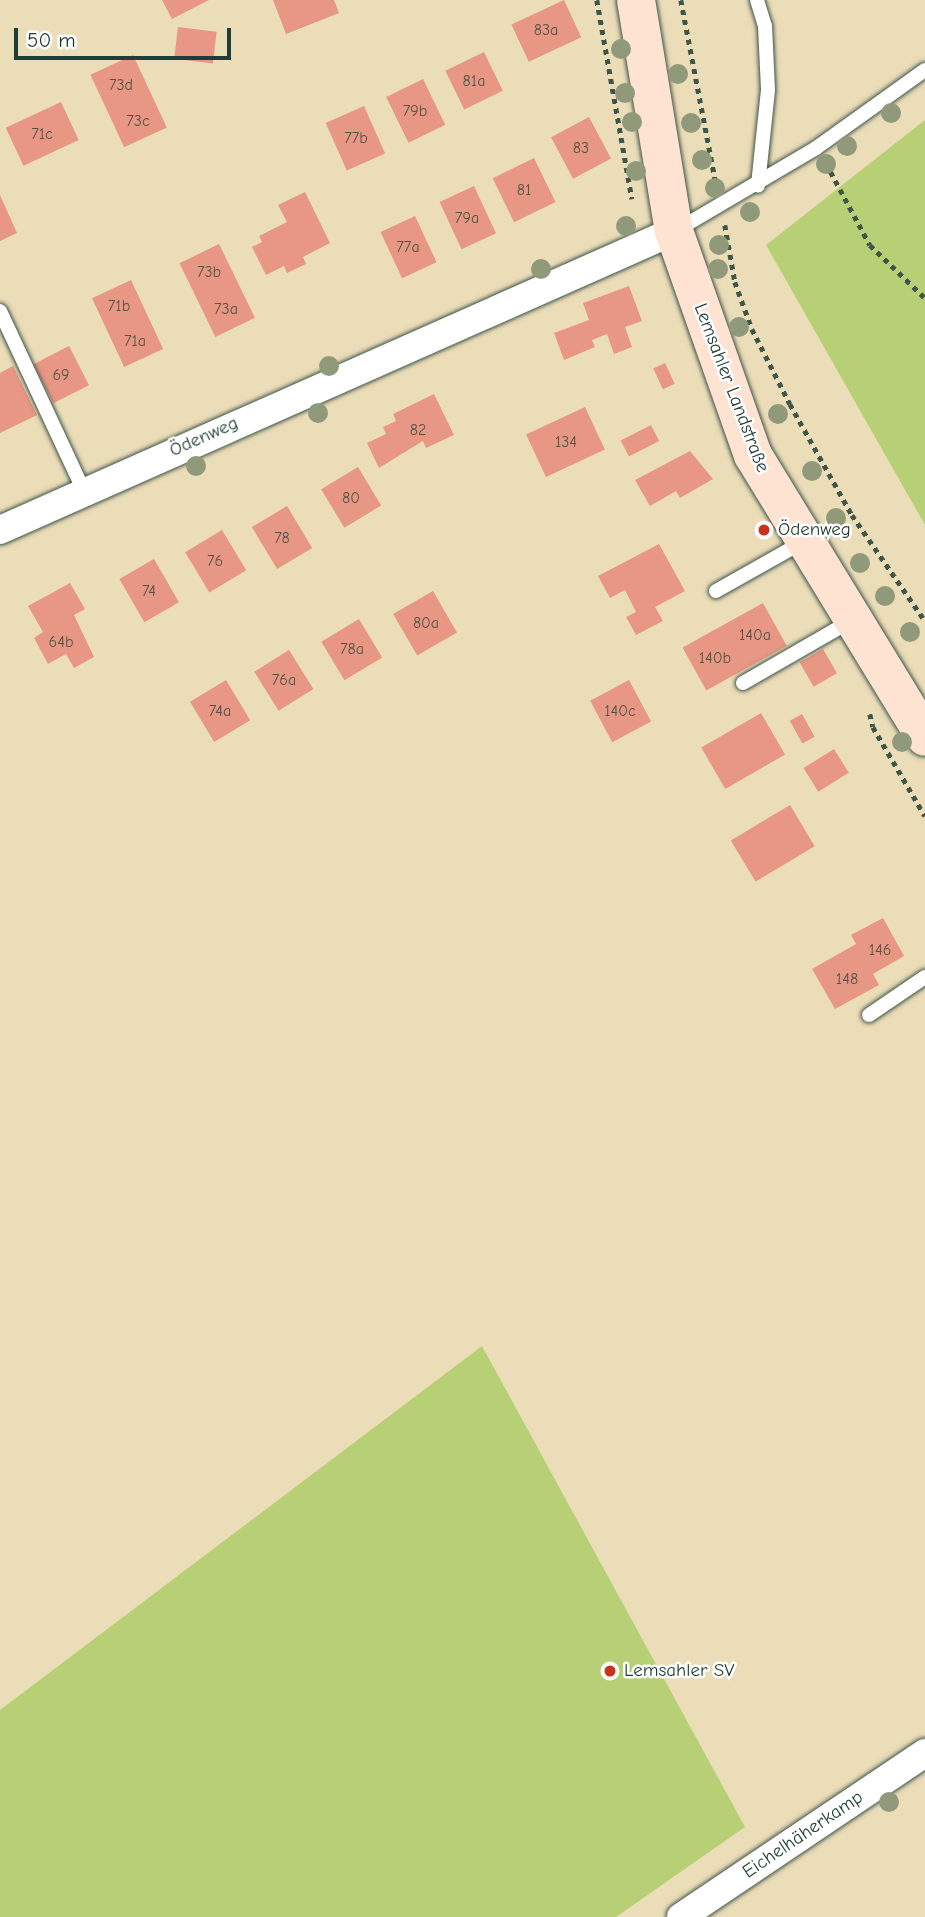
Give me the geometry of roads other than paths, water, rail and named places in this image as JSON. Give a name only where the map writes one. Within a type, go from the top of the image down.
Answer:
[{"type":"main road","name":"Lemsahler Landstraße","points":[[636,0],[674,232],[753,455],[803,542],[925,737]]},
{"type":"street","name":"Ödenweg","points":[[0,530],[674,232]]},
{"type":"street","name":"Eichelhäherkamp","points":[[681,1917],[925,1753]]},
{"type":"lane","points":[[757,0],[765,26],[768,90],[758,185]]},
{"type":"lane","name":"Ödenweg","points":[[674,232],[758,185],[816,148],[925,70]]},
{"type":"lane","points":[[0,311],[84,491]]},
{"type":"lane","points":[[716,591],[803,542]]},
{"type":"lane","points":[[743,683],[852,620]]},
{"type":"lane","points":[[869,1015],[925,976]]},
{"type":"place","name":"Ödenweg","points":[[764,530]]},
{"type":"place","name":"Lemsahler SV","points":[[610,1671]]}]
